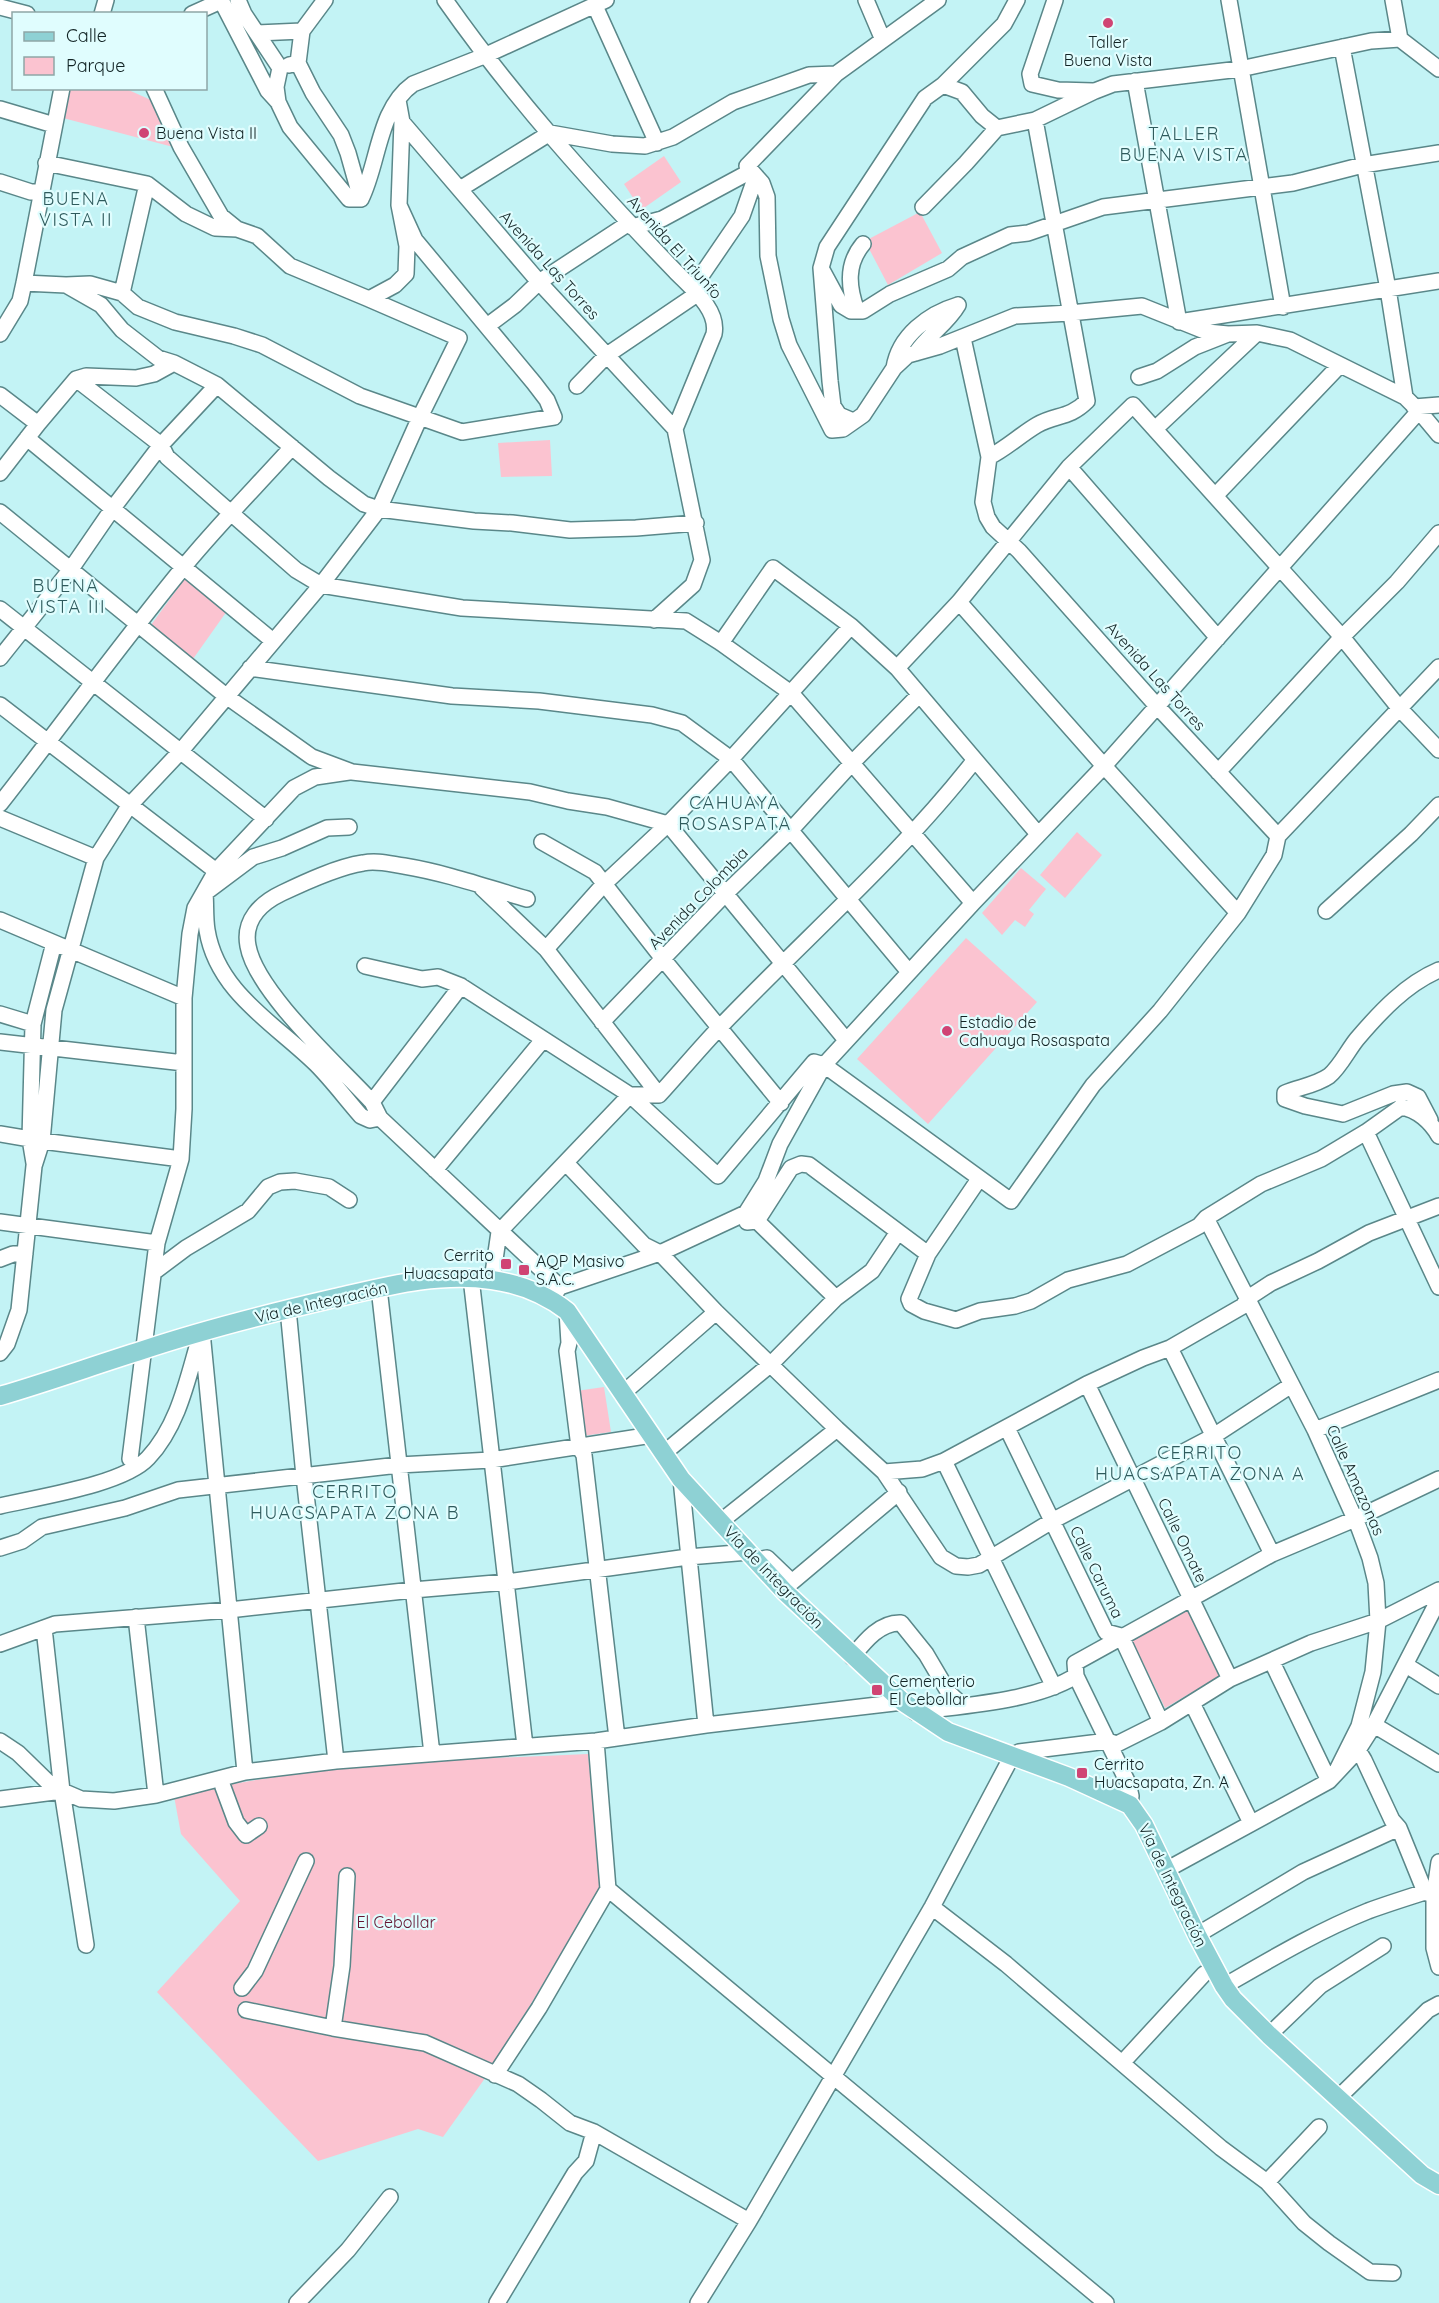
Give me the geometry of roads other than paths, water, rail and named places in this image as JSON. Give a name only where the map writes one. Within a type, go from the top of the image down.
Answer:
[{"type":"main road","name":"Vía de Integración","points":[[0,1396],[202,1332],[288,1309],[416,1281],[471,1278],[556,1293],[681,1479],[784,1591],[852,1657],[909,1707],[948,1732],[1072,1778],[1130,1805],[1140,1817],[1197,1935],[1233,1999],[1269,2035],[1422,2175],[1439,2185]]},
{"type":"street","points":[[196,12],[221,0],[268,91],[278,102],[290,127],[342,192],[349,199],[360,199]]},
{"type":"street","points":[[237,0],[280,68],[276,87],[278,102]]},
{"type":"street","points":[[325,0],[302,31],[298,63],[313,93],[341,135],[360,199]]},
{"type":"street","name":"Avenida El Triunfo","points":[[445,0],[484,56],[630,225],[697,294],[714,317],[716,326],[675,429]]},
{"type":"street","points":[[866,0],[883,40]]},
{"type":"street","points":[[487,326],[515,305],[539,282],[630,225],[662,219],[751,171],[836,74],[938,0]]},
{"type":"street","points":[[853,421],[839,415],[833,406],[821,268],[827,248],[925,98],[943,85],[1004,24],[1017,0]]},
{"type":"street","points":[[1055,0],[1030,74],[1032,84],[1058,90],[1095,91]]},
{"type":"street","points":[[1229,0],[1283,307]]},
{"type":"street","points":[[1393,0],[1400,39]]},
{"type":"street","points":[[360,199],[369,183],[386,122],[405,90],[413,84],[484,56],[591,4],[657,143]]},
{"type":"street","points":[[0,7],[23,8]]},
{"type":"street","points":[[257,33],[302,31]]},
{"type":"street","points":[[923,207],[966,164],[997,128],[1035,120],[1113,84],[1240,69],[1371,41],[1400,39],[1439,69]]},
{"type":"street","points":[[1342,47],[1363,165],[1413,405]]},
{"type":"street","points":[[280,68],[298,63]]},
{"type":"street","points":[[460,189],[550,133],[612,144],[645,146],[673,137],[733,102],[809,75],[836,74]]},
{"type":"street","points":[[1135,81],[1179,322]]},
{"type":"street","points":[[943,85],[962,92],[982,117],[997,128]]},
{"type":"street","points":[[0,334],[20,301],[62,90]]},
{"type":"street","points":[[155,90],[181,147],[221,216],[237,229]]},
{"type":"street","points":[[369,299],[395,285],[406,274],[407,246],[399,205],[402,122],[398,100]]},
{"type":"street","points":[[0,109],[54,125]]},
{"type":"street","points":[[989,457],[1006,448],[1019,436],[1039,424],[1076,412],[1087,401],[1035,120]]},
{"type":"street","name":"Avenida Las Torres","points":[[402,122],[539,282],[675,429]]},
{"type":"street","points":[[821,268],[841,305],[851,311],[863,310],[890,294],[948,269],[962,257],[1010,235],[1028,233],[1103,207],[1293,183],[1363,165],[1439,153]]},
{"type":"street","points":[[0,1353],[7,1344],[19,1310],[36,1140],[51,1048],[54,1010],[96,858],[129,806],[180,752],[321,585],[380,509],[420,417],[459,338],[290,266],[257,236],[237,229],[215,228],[186,214],[147,184],[46,163]]},
{"type":"street","points":[[577,386],[607,356],[697,294],[699,279],[742,216],[751,171]]},
{"type":"street","points":[[751,171],[762,183],[767,196],[768,256],[773,287],[789,345],[832,430],[843,429],[863,415],[894,368],[908,355],[963,338],[1015,316],[1142,306],[1207,332],[1257,333],[1290,340],[1413,405],[1439,435]]},
{"type":"street","points":[[0,182],[31,192],[42,191]]},
{"type":"street","points":[[122,293],[147,184]]},
{"type":"street","points":[[24,283],[90,284],[122,293],[138,307],[175,322],[262,345],[360,396],[462,432],[554,417],[547,400],[534,383],[415,240],[399,205]]},
{"type":"street","points":[[857,311],[852,297],[850,271],[852,258],[863,244]]},
{"type":"street","points":[[1179,322],[1439,281]]},
{"type":"street","points":[[66,285],[101,304],[122,330],[158,358],[174,363],[217,385],[364,504],[380,509],[474,521],[570,530],[696,523]]},
{"type":"street","points":[[894,368],[896,356],[903,342],[918,326],[931,315],[958,305],[952,316],[929,337],[916,353]]},
{"type":"street","points":[[1155,429],[1257,333]]},
{"type":"street","points":[[1139,377],[1157,371],[1195,347],[1228,334]]},
{"type":"street","name":"Avenida Las Torres","points":[[963,338],[989,457],[983,502],[987,517],[993,527],[1008,540],[1156,705],[1278,836]]},
{"type":"street","points":[[0,473],[76,379],[86,376],[136,378],[154,374],[174,363]]},
{"type":"street","points":[[1215,496],[1340,365]]},
{"type":"street","points":[[76,379],[161,445],[167,457],[296,570],[321,585],[462,608],[686,621],[791,693],[973,903]]},
{"type":"street","points":[[0,658],[71,569],[112,508],[161,445],[217,385]]},
{"type":"street","points":[[0,395],[38,424]]},
{"type":"street","points":[[897,668],[959,602],[1069,467],[1133,405],[1342,637],[1400,709],[1439,750]]},
{"type":"street","points":[[1413,405],[1439,405]]},
{"type":"street","points":[[527,899],[430,871],[378,862],[364,862],[298,885],[271,898],[257,909],[250,922],[247,945],[262,977],[279,1003],[372,1102],[380,1118],[499,1232],[556,1293],[660,1253],[746,1213],[757,1197],[772,1167],[780,1144],[824,1065],[973,903],[1104,766],[1279,569],[1413,405]]},
{"type":"street","points":[[654,620],[693,585],[702,560],[675,429]]},
{"type":"street","points":[[27,438],[273,641]]},
{"type":"street","points":[[0,804],[47,740],[183,568],[292,447]]},
{"type":"street","points":[[1069,467],[1218,638]]},
{"type":"street","points":[[0,512],[226,696],[312,757],[352,772]]},
{"type":"street","points":[[1218,772],[1342,637],[1397,582],[1439,532]]},
{"type":"street","points":[[721,643],[773,568],[851,626],[897,668],[1038,834]]},
{"type":"street","points":[[959,602],[1238,913]]},
{"type":"street","points":[[0,609],[266,819]]},
{"type":"street","points":[[546,949],[604,884],[668,824],[731,759],[851,626]]},
{"type":"street","points":[[365,966],[422,979],[438,977],[461,986],[542,1041],[630,1095],[718,1176],[814,1062],[824,1065],[1011,1201],[1093,1085],[1160,1011],[1238,913],[1274,855],[1278,836],[1439,667]]},
{"type":"street","points":[[250,668],[453,696],[538,701],[652,715],[682,723],[731,759],[909,972]]},
{"type":"street","name":"Avenida Colombia","points":[[602,1022],[725,894],[790,831],[919,695]]},
{"type":"street","points":[[0,705],[216,871]]},
{"type":"street","points":[[492,1280],[499,1232],[630,1095],[659,1095],[719,1028],[912,833],[974,761]]},
{"type":"street","points":[[130,1459],[157,1243],[181,1159],[184,998],[190,934],[195,908],[216,871],[294,788],[315,777],[352,772],[530,792],[607,807],[668,824],[846,1040]]},
{"type":"street","points":[[1326,911],[1439,806]]},
{"type":"street","points":[[0,818],[96,858]]},
{"type":"street","points":[[205,893],[253,857],[282,848],[327,828],[349,827]]},
{"type":"street","points":[[542,842],[595,872],[781,1103]]},
{"type":"street","points":[[478,885],[546,949],[659,1095]]},
{"type":"street","points":[[205,893],[206,929],[210,944],[229,982],[247,1004],[316,1065],[361,1116],[370,1120],[380,1118]]},
{"type":"street","points":[[0,920],[184,998]]},
{"type":"street","points":[[36,1140],[33,1024],[54,943]]},
{"type":"street","points":[[1436,1131],[1418,1097],[1407,1092],[1393,1094],[1343,1114],[1285,1099],[1285,1093],[1320,1082],[1332,1074],[1357,1039],[1388,1005],[1414,983],[1439,969]]},
{"type":"street","points":[[372,1102],[461,986]]},
{"type":"street","points":[[0,1014],[33,1024]]},
{"type":"street","points":[[435,1170],[542,1041]]},
{"type":"street","points":[[0,1042],[184,1063]]},
{"type":"street","points":[[979,1179],[928,1254],[909,1299],[911,1304],[924,1311],[956,1320],[980,1311],[1032,1301],[1068,1280],[1127,1264],[1199,1226],[1206,1218],[1261,1184],[1321,1159],[1366,1132],[1401,1107],[1416,1112],[1436,1131]]},
{"type":"street","points":[[1366,1132],[1439,1287]]},
{"type":"street","points":[[0,1134],[181,1159]]},
{"type":"street","points":[[566,1163],[644,1245],[660,1253],[716,1312],[885,1472],[918,1526],[941,1557],[956,1566],[979,1565],[1052,1521],[1212,1437],[1290,1386]]},
{"type":"street","points":[[757,1221],[790,1168],[801,1164],[809,1166],[928,1254]]},
{"type":"street","points":[[154,1272],[186,1248],[248,1211],[268,1187],[280,1182],[295,1181],[329,1187],[349,1200]]},
{"type":"street","points":[[885,1472],[922,1469],[944,1461],[1087,1384],[1170,1348],[1243,1306],[1248,1298],[1271,1283],[1369,1233],[1439,1206]]},
{"type":"street","name":"Calle Amazonas","points":[[1206,1218],[1314,1430],[1355,1519],[1370,1558],[1376,1583],[1378,1621],[1373,1672],[1359,1726],[1332,1778]]},
{"type":"street","points":[[721,1225],[757,1221]]},
{"type":"street","points":[[757,1221],[836,1298]]},
{"type":"street","points":[[0,1222],[157,1243]]},
{"type":"street","points":[[664,1453],[771,1364],[836,1298],[872,1271],[898,1232]]},
{"type":"street","points":[[0,1259],[13,1254],[25,1254]]},
{"type":"street","points":[[471,1278],[525,1746]]},
{"type":"street","points":[[379,1288],[432,1754]]},
{"type":"street","points":[[288,1309],[317,1600],[336,1761]]},
{"type":"street","points":[[567,1311],[569,1343],[567,1351],[579,1447],[584,1455],[617,1738]]},
{"type":"street","points":[[622,1394],[716,1312]]},
{"type":"street","points":[[202,1332],[245,1772]]},
{"type":"street","points":[[0,1506],[99,1483],[130,1471],[148,1459],[178,1409],[202,1332]]},
{"type":"street","points":[[1170,1348],[1212,1437],[1272,1554]]},
{"type":"street","points":[[1314,1430],[1439,1380]]},
{"type":"street","name":"Calle Omate","points":[[1087,1384],[1230,1679]]},
{"type":"street","name":"Calle Caruma","points":[[1007,1428],[1106,1632],[1121,1636],[1161,1722]]},
{"type":"street","points":[[720,1522],[837,1429]]},
{"type":"street","points":[[0,1548],[22,1541],[42,1527],[125,1508],[178,1490],[399,1465],[491,1460],[652,1435]]},
{"type":"street","points":[[944,1461],[1054,1687]]},
{"type":"street","points":[[681,1479],[706,1725]]},
{"type":"street","points":[[1130,1805],[1131,1796],[1128,1783],[1076,1676],[1075,1663],[1272,1554],[1355,1519],[1439,1479]]},
{"type":"street","points":[[0,1644],[55,1624],[229,1610],[507,1582],[688,1557],[752,1556],[767,1558],[792,1582],[899,1492]]},
{"type":"street","points":[[699,2303],[834,2078],[932,1907],[1012,1756],[1019,1752],[1108,1741],[1117,1744],[1161,1722],[1230,1679],[1311,1643],[1378,1621],[1439,1590]]},
{"type":"street","points":[[1166,1870],[1332,1778],[1358,1750],[1374,1725],[1437,1604]]},
{"type":"street","points":[[136,1617],[156,1795]]},
{"type":"street","points":[[852,1657],[876,1631],[893,1623],[902,1623],[926,1654],[949,1693],[963,1706]]},
{"type":"street","points":[[44,1628],[62,1791],[86,1945]]},
{"type":"street","points":[[0,1632],[20,1637]]},
{"type":"street","points":[[1272,1662],[1332,1778]]},
{"type":"street","points":[[1407,1665],[1439,1686]]},
{"type":"street","points":[[0,1741],[18,1753],[53,1787],[81,1799],[114,1801],[156,1795],[245,1772],[336,1761],[596,1741],[706,1725],[909,1707],[963,1706],[1023,1696],[1054,1687],[1076,1676]]},
{"type":"street","points":[[1192,1703],[1251,1822]]},
{"type":"street","points":[[1374,1725],[1439,1764]]},
{"type":"street","points":[[495,2075],[538,2008],[608,1889],[596,1741]]},
{"type":"street","points":[[1358,1750],[1430,1894]]},
{"type":"street","points":[[223,1786],[236,1822],[246,1835],[259,1826]]},
{"type":"street","points":[[0,1798],[62,1791]]},
{"type":"street","points":[[1197,1935],[1303,1872],[1399,1828]]},
{"type":"street","points":[[242,1988],[255,1971],[306,1861]]},
{"type":"street","points":[[1439,1862],[1430,1894],[1434,1948],[1439,1967]]},
{"type":"street","points":[[333,2028],[342,1966],[347,1876]]},
{"type":"street","points":[[608,1889],[1106,2303]]},
{"type":"street","points":[[1224,1986],[1293,1946],[1368,1911],[1430,1894]]},
{"type":"street","points":[[932,1907],[1006,1964],[1221,2148],[1268,2182],[1304,2223],[1370,2272],[1393,2273]]},
{"type":"street","points":[[1269,2035],[1320,1986],[1383,1946]]},
{"type":"street","points":[[1123,2062],[1204,1974]]},
{"type":"street","points":[[1338,2098],[1428,2010],[1439,2004]]},
{"type":"street","points":[[246,2010],[333,2028],[425,2043],[518,2084],[570,2123],[594,2132],[749,2221]]},
{"type":"street","points":[[1268,2182],[1319,2127]]},
{"type":"street","points":[[497,2303],[575,2173],[586,2161],[594,2132]]},
{"type":"street","points":[[297,2303],[348,2250],[390,2198]]},
{"type":"place","name":"Taller Buena Vista","points":[[1108,23]]},
{"type":"place","name":"Buena Vista II","points":[[144,133]]},
{"type":"place","name":"Estadio de Cahuaya Rosaspata","points":[[947,1031]]},
{"type":"place","name":"Cerrito Huacsapata","points":[[506,1264]]},
{"type":"place","name":"AQP Masivo S.A.C.","points":[[524,1270]]},
{"type":"place","name":"Cementerio El Cebollar","points":[[877,1690]]},
{"type":"place","name":"Cerrito Huacsapata, Zn. A","points":[[1082,1773]]},
{"type":"district","name":"TALLER BUENA VISTA","points":[[1184,144]]},
{"type":"district","name":"BUENA VISTA II","points":[[76,209]]},
{"type":"district","name":"BUENA VISTA III","points":[[66,596]]},
{"type":"district","name":"CAHUAYA ROSASPATA","points":[[735,813]]},
{"type":"district","name":"CERRITO HUACSAPATA ZONA A","points":[[1200,1463]]},
{"type":"district","name":"CERRITO HUACSAPATA ZONA B","points":[[355,1502]]},
{"type":"park label","name":"El Cebollar","points":[[396,1922]]}]
